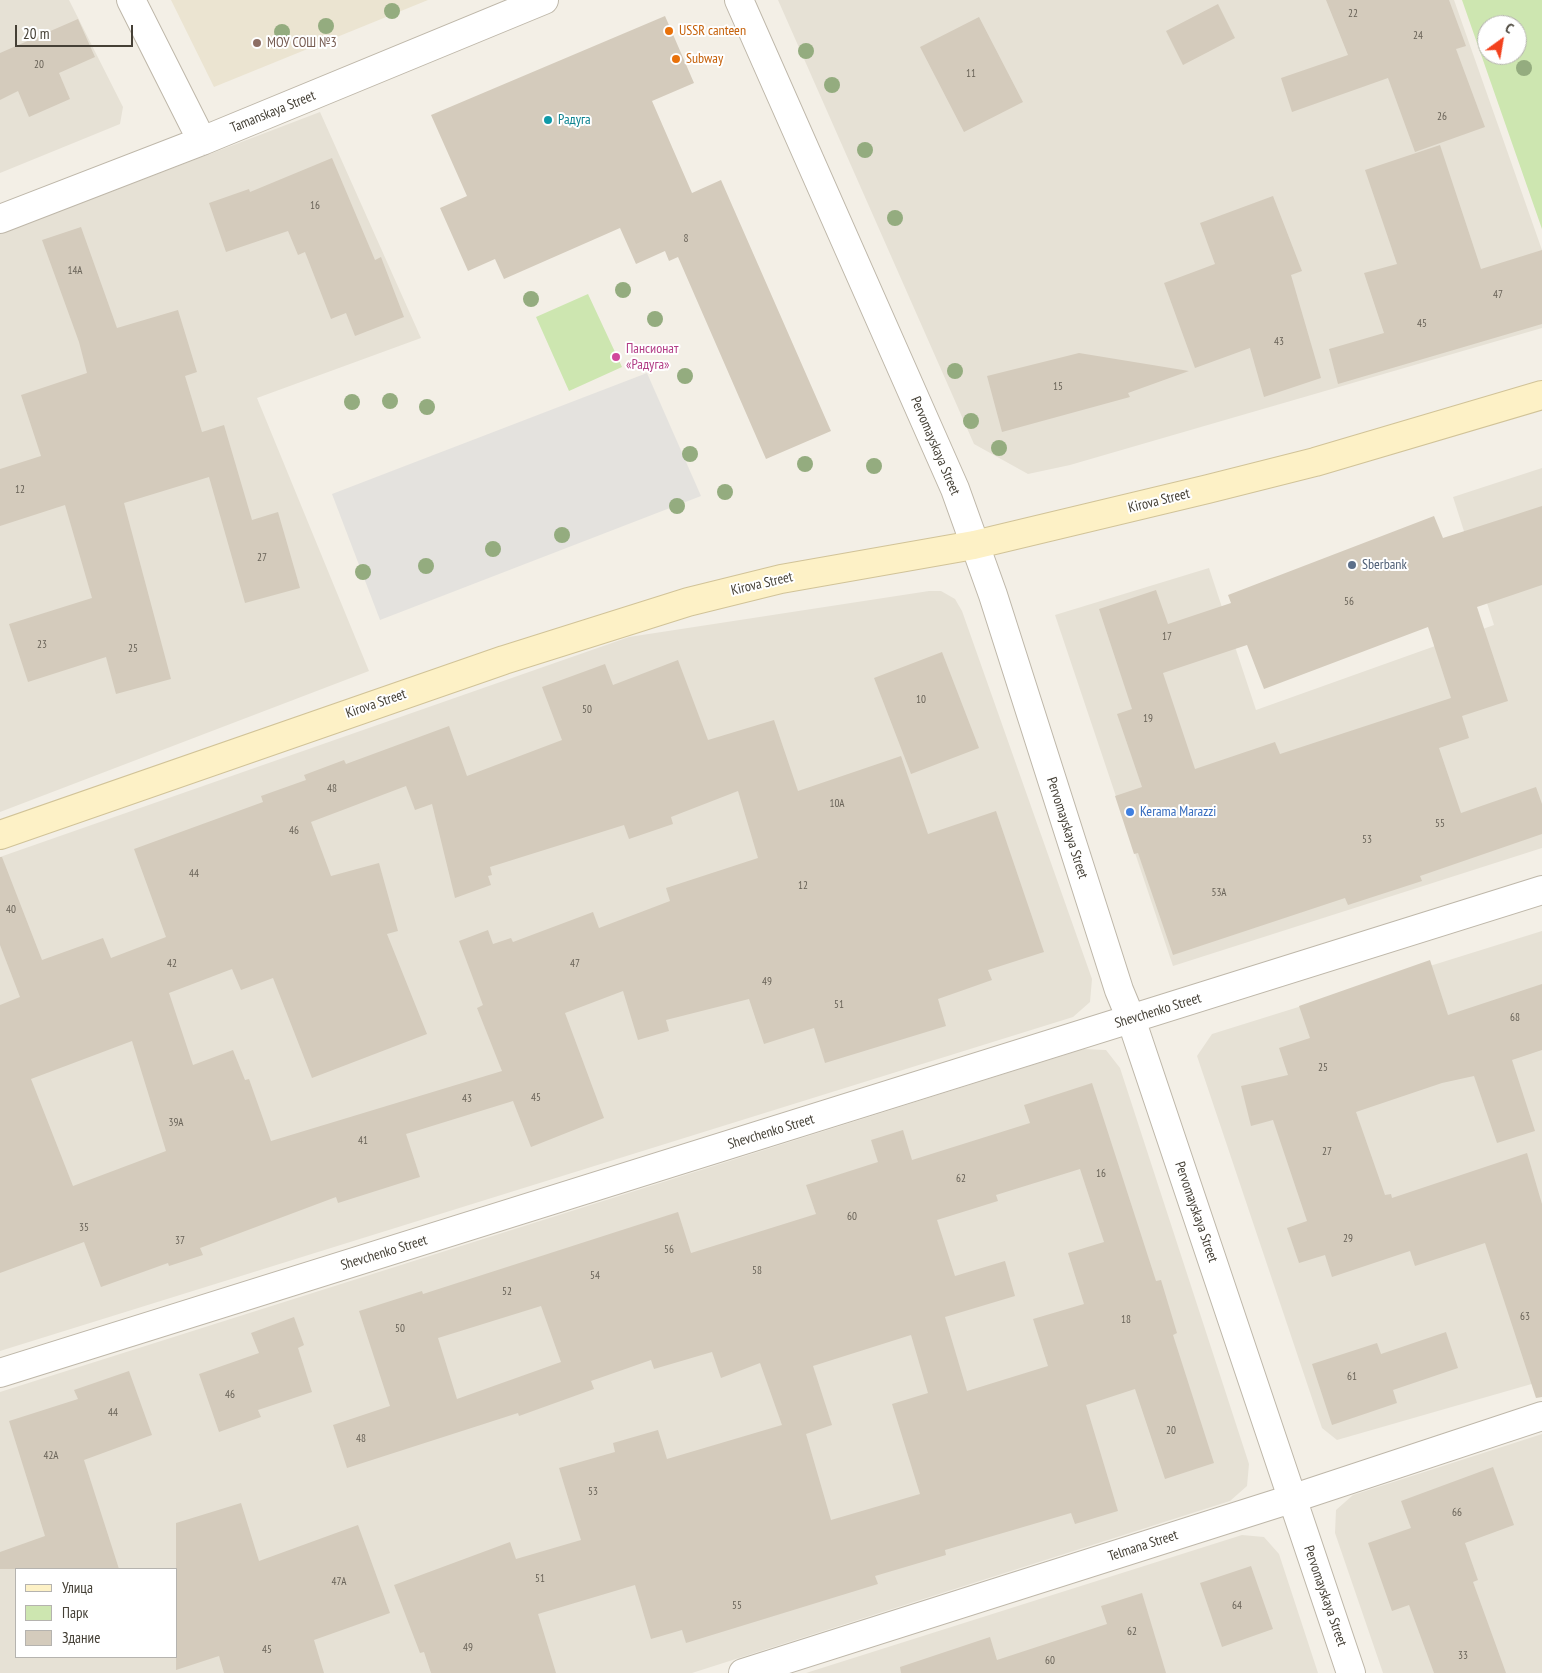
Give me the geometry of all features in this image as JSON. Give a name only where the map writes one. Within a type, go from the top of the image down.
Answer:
[{"type":"main road","name":"Kirova Street","points":[[0,835],[504,660],[688,602],[781,579],[974,545],[1316,462],[1542,395]]},
{"type":"street","points":[[131,0],[202,141]]},
{"type":"street","name":"Tamanskaya Street","points":[[0,219],[202,141],[544,0]]},
{"type":"street","name":"Pervomayskaya Street","points":[[740,0],[955,490],[993,595],[1119,990],[1132,1019],[1352,1673]]},
{"type":"street","name":"Shevchenko Street","points":[[0,1373],[1542,890]]},
{"type":"street","name":"Telmana Street","points":[[744,1673],[1292,1499],[1542,1416]]},
{"type":"shaded area","points":[[0,0],[69,0],[123,107],[120,124],[0,173]]},
{"type":"shaded area","name":"МОУ СОШ №3","points":[[171,0],[428,0],[214,87]]},
{"type":"shaded area","points":[[778,0],[1454,0],[1542,250],[1542,328],[1070,465],[1028,474],[974,444]]},
{"type":"shaded area","points":[[320,112],[421,338],[257,398],[369,671],[0,812],[0,234]]},
{"type":"shaded area","points":[[647,373],[701,496],[380,620],[332,494]]},
{"type":"shaded area","points":[[1542,468],[1542,848],[1173,966],[1055,615],[1209,568],[1256,710],[1494,625],[1453,497]]},
{"type":"shaded area","points":[[929,591],[941,591],[955,599],[962,611],[1092,979],[1090,1002],[1073,1017],[0,1351],[0,857],[629,637]]},
{"type":"shaded area","points":[[1542,931],[1542,1381],[1337,1440],[1322,1428],[1197,1056],[1212,1034]]},
{"type":"shaded area","points":[[1083,1049],[1106,1050],[1120,1068],[1249,1464],[1247,1486],[1230,1501],[692,1673],[0,1673],[0,1392]]},
{"type":"shaded area","points":[[1542,1434],[1542,1673],[1383,1673],[1335,1533],[1336,1510],[1353,1495]]},
{"type":"shaded area","points":[[1242,1535],[1264,1537],[1279,1554],[1318,1673],[806,1673]]},
{"type":"green space","points":[[1462,0],[1542,0],[1542,229],[1485,65],[1527,65],[1527,15],[1477,15],[1477,43]]},
{"type":"green space","points":[[588,294],[622,367],[569,391],[536,317]]},
{"type":"building","points":[[1326,0],[1449,0],[1466,46],[1456,49],[1485,127],[1415,152],[1388,78],[1292,112],[1281,78],[1348,55]]},
{"type":"building","points":[[1218,4],[1235,38],[1183,65],[1166,31]]},
{"type":"building","points":[[665,16],[694,83],[652,101],[692,193],[721,180],[831,431],[766,459],[678,257],[669,261],[665,251],[636,264],[620,228],[504,279],[495,259],[468,271],[440,208],[467,196],[431,115]]},
{"type":"building","points":[[979,17],[1023,102],[964,132],[920,47]]},
{"type":"building","points":[[78,19],[95,57],[59,73],[70,99],[29,117],[18,91],[0,100],[0,53]]},
{"type":"building","points":[[1440,145],[1481,269],[1542,250],[1542,324],[1338,384],[1329,349],[1384,333],[1364,273],[1397,264],[1365,170]]},
{"type":"building","points":[[332,158],[375,260],[381,257],[404,317],[355,336],[346,313],[331,319],[305,252],[298,255],[288,231],[226,252],[209,203],[249,189],[250,192]]},
{"type":"building","points":[[1273,196],[1302,271],[1291,275],[1321,378],[1264,397],[1250,348],[1195,368],[1164,283],[1215,264],[1200,223]]},
{"type":"building","points":[[81,227],[117,328],[178,310],[197,372],[185,376],[202,432],[224,425],[252,520],[278,512],[300,588],[245,603],[209,477],[124,503],[171,679],[116,694],[106,657],[28,682],[9,624],[92,598],[65,505],[0,526],[0,469],[41,456],[21,395],[87,373],[79,342],[42,240]]},
{"type":"building","points":[[1079,353],[1189,371],[1128,393],[1130,397],[1002,432],[987,376]]},
{"type":"building","points":[[1542,506],[1542,585],[1477,607],[1508,701],[1462,716],[1469,738],[1439,748],[1461,813],[1536,787],[1542,804],[1542,834],[1420,876],[1422,881],[1348,905],[1345,898],[1173,955],[1138,853],[1134,854],[1115,796],[1142,787],[1117,714],[1132,709],[1099,609],[1156,590],[1168,624],[1231,603],[1228,595],[1434,516],[1443,538]],"holes":[[[1428,627],[1451,698],[1280,754],[1275,742],[1195,769],[1163,673],[1247,645],[1264,689]]]},
{"type":"building","points":[[942,652],[979,748],[911,774],[874,678]]},
{"type":"building","points":[[678,660],[708,740],[774,720],[798,791],[901,756],[928,834],[996,811],[1044,952],[988,970],[992,980],[938,999],[946,1026],[825,1063],[814,1028],[764,1044],[749,999],[666,1020],[669,1031],[638,1040],[623,991],[565,1013],[604,1118],[531,1147],[513,1101],[406,1134],[420,1177],[338,1203],[336,1197],[200,1248],[203,1255],[169,1266],[168,1263],[101,1287],[84,1242],[0,1273],[0,1005],[20,997],[0,945],[0,857],[2,857],[42,960],[103,938],[111,958],[166,937],[134,849],[263,802],[261,796],[306,780],[304,775],[344,760],[346,764],[449,726],[467,776],[562,740],[542,687],[605,664],[613,685]],"holes":[[[406,786],[415,810],[432,804],[455,898],[491,885],[488,876],[492,875],[490,867],[624,825],[629,839],[673,824],[671,817],[738,791],[758,858],[666,888],[670,901],[599,928],[593,912],[513,942],[511,938],[493,944],[488,930],[459,941],[483,1005],[477,1008],[502,1071],[271,1141],[249,1079],[245,1080],[233,1050],[193,1065],[169,993],[232,969],[241,990],[273,978],[312,1078],[427,1034],[387,934],[398,931],[379,863],[331,876],[311,822]],[[132,1041],[166,1151],[73,1186],[31,1079]]]},
{"type":"building","points":[[1430,960],[1448,1015],[1542,984],[1542,1050],[1512,1060],[1535,1131],[1497,1143],[1474,1076],[1442,1083],[1356,1112],[1385,1195],[1391,1194],[1392,1198],[1527,1153],[1542,1204],[1542,1397],[1536,1398],[1485,1243],[1415,1266],[1410,1251],[1332,1277],[1325,1255],[1299,1263],[1287,1228],[1307,1221],[1273,1120],[1251,1126],[1241,1086],[1288,1075],[1279,1048],[1310,1038],[1299,1006]]},
{"type":"building","points":[[1092,1083],[1156,1281],[1161,1280],[1177,1333],[1173,1335],[1214,1463],[1165,1479],[1135,1389],[1086,1405],[1118,1511],[1075,1524],[1071,1513],[945,1550],[946,1555],[875,1576],[878,1584],[686,1643],[682,1630],[651,1639],[635,1585],[538,1614],[556,1673],[431,1673],[424,1652],[420,1653],[394,1585],[510,1542],[516,1559],[581,1540],[559,1468],[615,1452],[613,1443],[658,1430],[667,1459],[782,1425],[760,1363],[721,1378],[712,1352],[654,1369],[651,1360],[591,1381],[594,1389],[519,1416],[518,1413],[347,1468],[333,1425],[390,1406],[359,1311],[422,1291],[423,1294],[678,1212],[691,1253],[816,1214],[806,1185],[878,1162],[871,1140],[903,1130],[912,1160],[1030,1123],[1024,1105]],"holes":[[[1080,1169],[1104,1242],[1068,1253],[1084,1304],[1033,1319],[1048,1366],[967,1391],[945,1317],[1015,1296],[1005,1261],[955,1276],[937,1220],[998,1201],[996,1195]],[[541,1306],[561,1362],[457,1399],[438,1338]],[[911,1335],[928,1393],[892,1404],[920,1494],[831,1520],[806,1434],[832,1425],[813,1366]]]},
{"type":"building","points":[[294,1317],[304,1345],[298,1348],[312,1392],[258,1410],[261,1417],[219,1432],[199,1374],[259,1353],[251,1333]]},
{"type":"building","points":[[1446,1332],[1458,1368],[1393,1390],[1397,1403],[1332,1425],[1312,1364],[1377,1343],[1381,1354]]},
{"type":"building","points":[[129,1371],[152,1435],[84,1460],[119,1568],[0,1569],[0,1552],[45,1536],[9,1421],[78,1399],[74,1390]]},
{"type":"building","points":[[1493,1467],[1514,1525],[1465,1543],[1478,1580],[1473,1582],[1506,1673],[1434,1673],[1409,1605],[1392,1611],[1368,1543],[1411,1528],[1401,1501]]},
{"type":"building","points":[[241,1503],[259,1561],[358,1525],[390,1613],[314,1640],[324,1673],[224,1673],[219,1656],[176,1670],[176,1658],[178,1658],[178,1568],[176,1568],[176,1523]]},
{"type":"building","points":[[1251,1566],[1273,1629],[1222,1647],[1200,1583]]},
{"type":"building","points":[[1142,1593],[1166,1673],[901,1673],[900,1667],[990,1637],[997,1660],[1107,1624],[1101,1606]]},
{"type":"place","name":"USSR canteen","points":[[669,31]]},
{"type":"place","name":"МОУ СОШ №3","points":[[257,43]]},
{"type":"place","name":"Subway","points":[[676,59]]},
{"type":"place","name":"Радуга","points":[[548,120]]},
{"type":"place","name":"Пансионат «Радуга»","points":[[616,357]]},
{"type":"place","name":"Sberbank","points":[[1352,565]]},
{"type":"place","name":"Kerama Marazzi","points":[[1130,812]]}]
